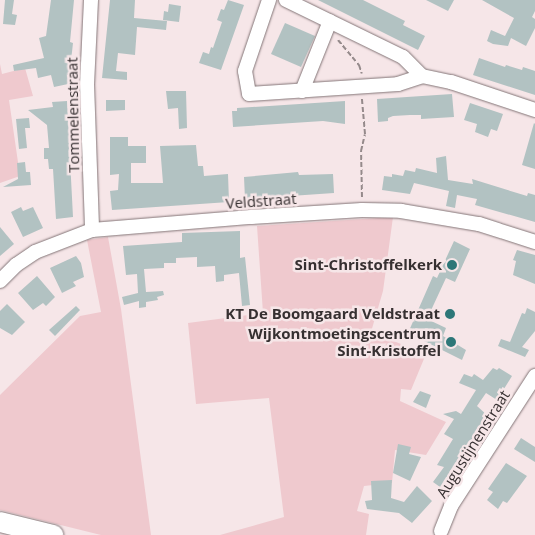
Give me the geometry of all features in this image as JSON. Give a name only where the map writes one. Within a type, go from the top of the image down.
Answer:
[{"type":"highway","points":[[0,522],[53,535]]},
{"type":"street","name":"Tommelenstraat","points":[[91,0],[87,84],[92,230]]},
{"type":"street","points":[[269,0],[245,71],[249,94],[398,84],[422,76],[451,82],[535,110]]},
{"type":"street","points":[[294,2],[328,27],[403,57],[422,76]]},
{"type":"street","points":[[302,91],[328,27]]},
{"type":"street","name":"Veldstraat","points":[[0,281],[16,265],[35,252],[92,230],[362,210],[440,216],[494,228],[535,242]]},
{"type":"street","name":"Augustijnenstraat","points":[[441,531],[451,506],[535,376]]},
{"type":"path","points":[[328,27],[359,64],[365,134],[362,151],[362,210]]},
{"type":"shaded area","points":[[0,64],[2,74],[25,68],[33,96],[9,100],[20,176],[0,183]]},
{"type":"shaded area","points":[[393,217],[383,291],[371,332],[426,354],[411,390],[401,389],[400,401],[446,422],[426,455],[395,450],[392,483],[364,486],[357,511],[369,514],[366,535],[220,535],[284,517],[269,398],[196,404],[188,323],[263,313],[257,226]]},
{"type":"shaded area","points":[[108,237],[121,309],[151,535],[101,535],[0,510],[0,395],[80,316],[101,312],[87,240]]},
{"type":"building","points":[[5,0],[14,0],[12,14],[17,15],[15,25],[3,24]]},
{"type":"building","points":[[51,0],[74,0],[70,42],[73,43],[69,75],[67,75],[68,84],[54,87],[51,75],[38,78],[36,68],[14,71],[13,65],[44,58],[39,38],[46,36]]},
{"type":"building","points":[[110,0],[135,0],[134,18],[167,21],[166,30],[137,27],[135,55],[118,53],[116,71],[127,72],[127,80],[102,78]]},
{"type":"building","points":[[228,0],[244,5],[221,70],[199,63],[203,52],[209,54],[211,47],[213,48],[222,22],[217,20],[221,9],[224,10]]},
{"type":"building","points":[[318,0],[363,0],[405,21],[403,25],[425,36],[418,50]]},
{"type":"building","points":[[426,0],[454,0],[448,11]]},
{"type":"building","points":[[482,0],[535,0],[535,11],[532,17],[535,19],[535,28],[526,46],[511,38],[508,46],[493,44],[487,41],[491,30],[505,36],[514,18]]},
{"type":"building","points":[[169,4],[181,6],[179,22],[163,20],[164,11],[168,12]]},
{"type":"building","points":[[285,23],[315,36],[301,67],[271,54]]},
{"type":"building","points":[[479,58],[505,67],[506,65],[522,70],[523,67],[535,71],[535,95],[473,75]]},
{"type":"building","points":[[166,91],[186,91],[187,128],[179,129],[178,108],[168,109]]},
{"type":"building","points":[[452,94],[454,117],[421,119],[421,115],[393,116],[388,118],[388,121],[378,122],[377,99]]},
{"type":"building","points":[[106,100],[125,100],[125,110],[106,111]]},
{"type":"building","points":[[67,101],[73,217],[56,219],[53,169],[49,169],[48,159],[44,159],[44,148],[49,148],[47,125],[28,110],[53,107],[52,102]]},
{"type":"building","points":[[345,101],[345,124],[323,121],[233,127],[232,111],[237,111],[237,108]]},
{"type":"building","points":[[470,103],[503,114],[497,131],[491,129],[488,137],[475,132],[477,124],[464,120]]},
{"type":"building","points":[[29,118],[30,128],[25,128],[27,148],[19,149],[16,119]]},
{"type":"building","points":[[535,124],[535,169],[522,165]]},
{"type":"building","points":[[110,137],[128,137],[128,146],[146,146],[146,163],[131,163],[131,183],[163,183],[160,146],[196,145],[198,166],[203,166],[204,176],[228,174],[229,202],[112,210],[110,191],[118,190],[119,174],[110,175]]},
{"type":"building","points":[[446,156],[448,180],[473,184],[472,179],[527,196],[528,193],[535,195],[535,222],[475,205],[477,199],[457,195],[455,208],[446,206],[449,191],[414,183],[410,194],[382,190],[384,176],[392,177],[392,174],[403,176],[405,170],[415,172],[416,168],[437,173],[436,158]]},
{"type":"building","points":[[25,162],[26,172],[30,172],[31,185],[3,187],[18,179],[17,163]]},
{"type":"building","points":[[298,172],[299,175],[333,174],[334,193],[245,199],[244,177]]},
{"type":"building","points":[[21,207],[23,211],[33,207],[43,228],[23,237],[11,212]]},
{"type":"building","points":[[0,227],[14,244],[0,256]]},
{"type":"building","points":[[240,231],[240,258],[245,257],[250,305],[242,306],[239,273],[224,275],[224,281],[216,282],[215,266],[197,267],[197,257],[176,258],[176,263],[164,263],[164,268],[144,269],[146,292],[163,291],[164,295],[157,297],[158,300],[146,302],[146,307],[139,308],[139,301],[124,305],[122,297],[138,293],[137,274],[126,275],[123,246],[182,242],[182,233]]},
{"type":"building","points":[[454,241],[470,249],[455,282],[446,278],[427,319],[446,328],[443,336],[466,350],[462,360],[408,333],[433,276],[437,278]]},
{"type":"building","points":[[517,250],[535,255],[535,284],[513,275],[516,261],[513,260]]},
{"type":"building","points":[[76,256],[81,263],[84,277],[73,282],[76,286],[62,293],[50,268]]},
{"type":"building","points":[[37,276],[55,297],[46,306],[43,303],[33,310],[18,293]]},
{"type":"building","points":[[7,304],[25,322],[12,335],[0,328],[0,311]]},
{"type":"building","points":[[76,306],[80,310],[55,336],[49,330]]},
{"type":"building","points":[[527,308],[535,312],[535,331],[522,347],[529,350],[525,357],[498,346],[501,339],[510,342],[522,313],[525,314]]},
{"type":"building","points":[[493,368],[497,370],[499,368],[512,376],[497,400],[486,393],[477,406],[488,416],[446,483],[440,487],[433,482],[444,467],[437,465],[453,439],[444,434],[454,419],[443,414],[456,411],[461,414],[476,390],[459,383],[464,374],[472,377],[474,374],[483,380]]},
{"type":"building","points":[[420,391],[431,395],[426,408],[413,402]]},
{"type":"building","points":[[521,438],[535,447],[535,462],[514,449]]},
{"type":"building","points":[[398,444],[411,447],[409,454],[421,457],[410,481],[393,473]]},
{"type":"building","points":[[506,463],[527,476],[507,503],[503,501],[498,509],[487,500],[493,492],[488,489]]},
{"type":"building","points":[[392,480],[391,498],[404,502],[417,486],[432,501],[412,523],[399,513],[367,509],[365,501],[372,500],[371,481]]},
{"type":"place","name":"Sint-Christoffelkerk","points":[[452,265]]},
{"type":"place","name":"KT De Boomgaard Veldstraat","points":[[450,314]]},
{"type":"place","name":"Wijkontmoetingscentrum Sint-Kristoffel","points":[[451,342]]}]
